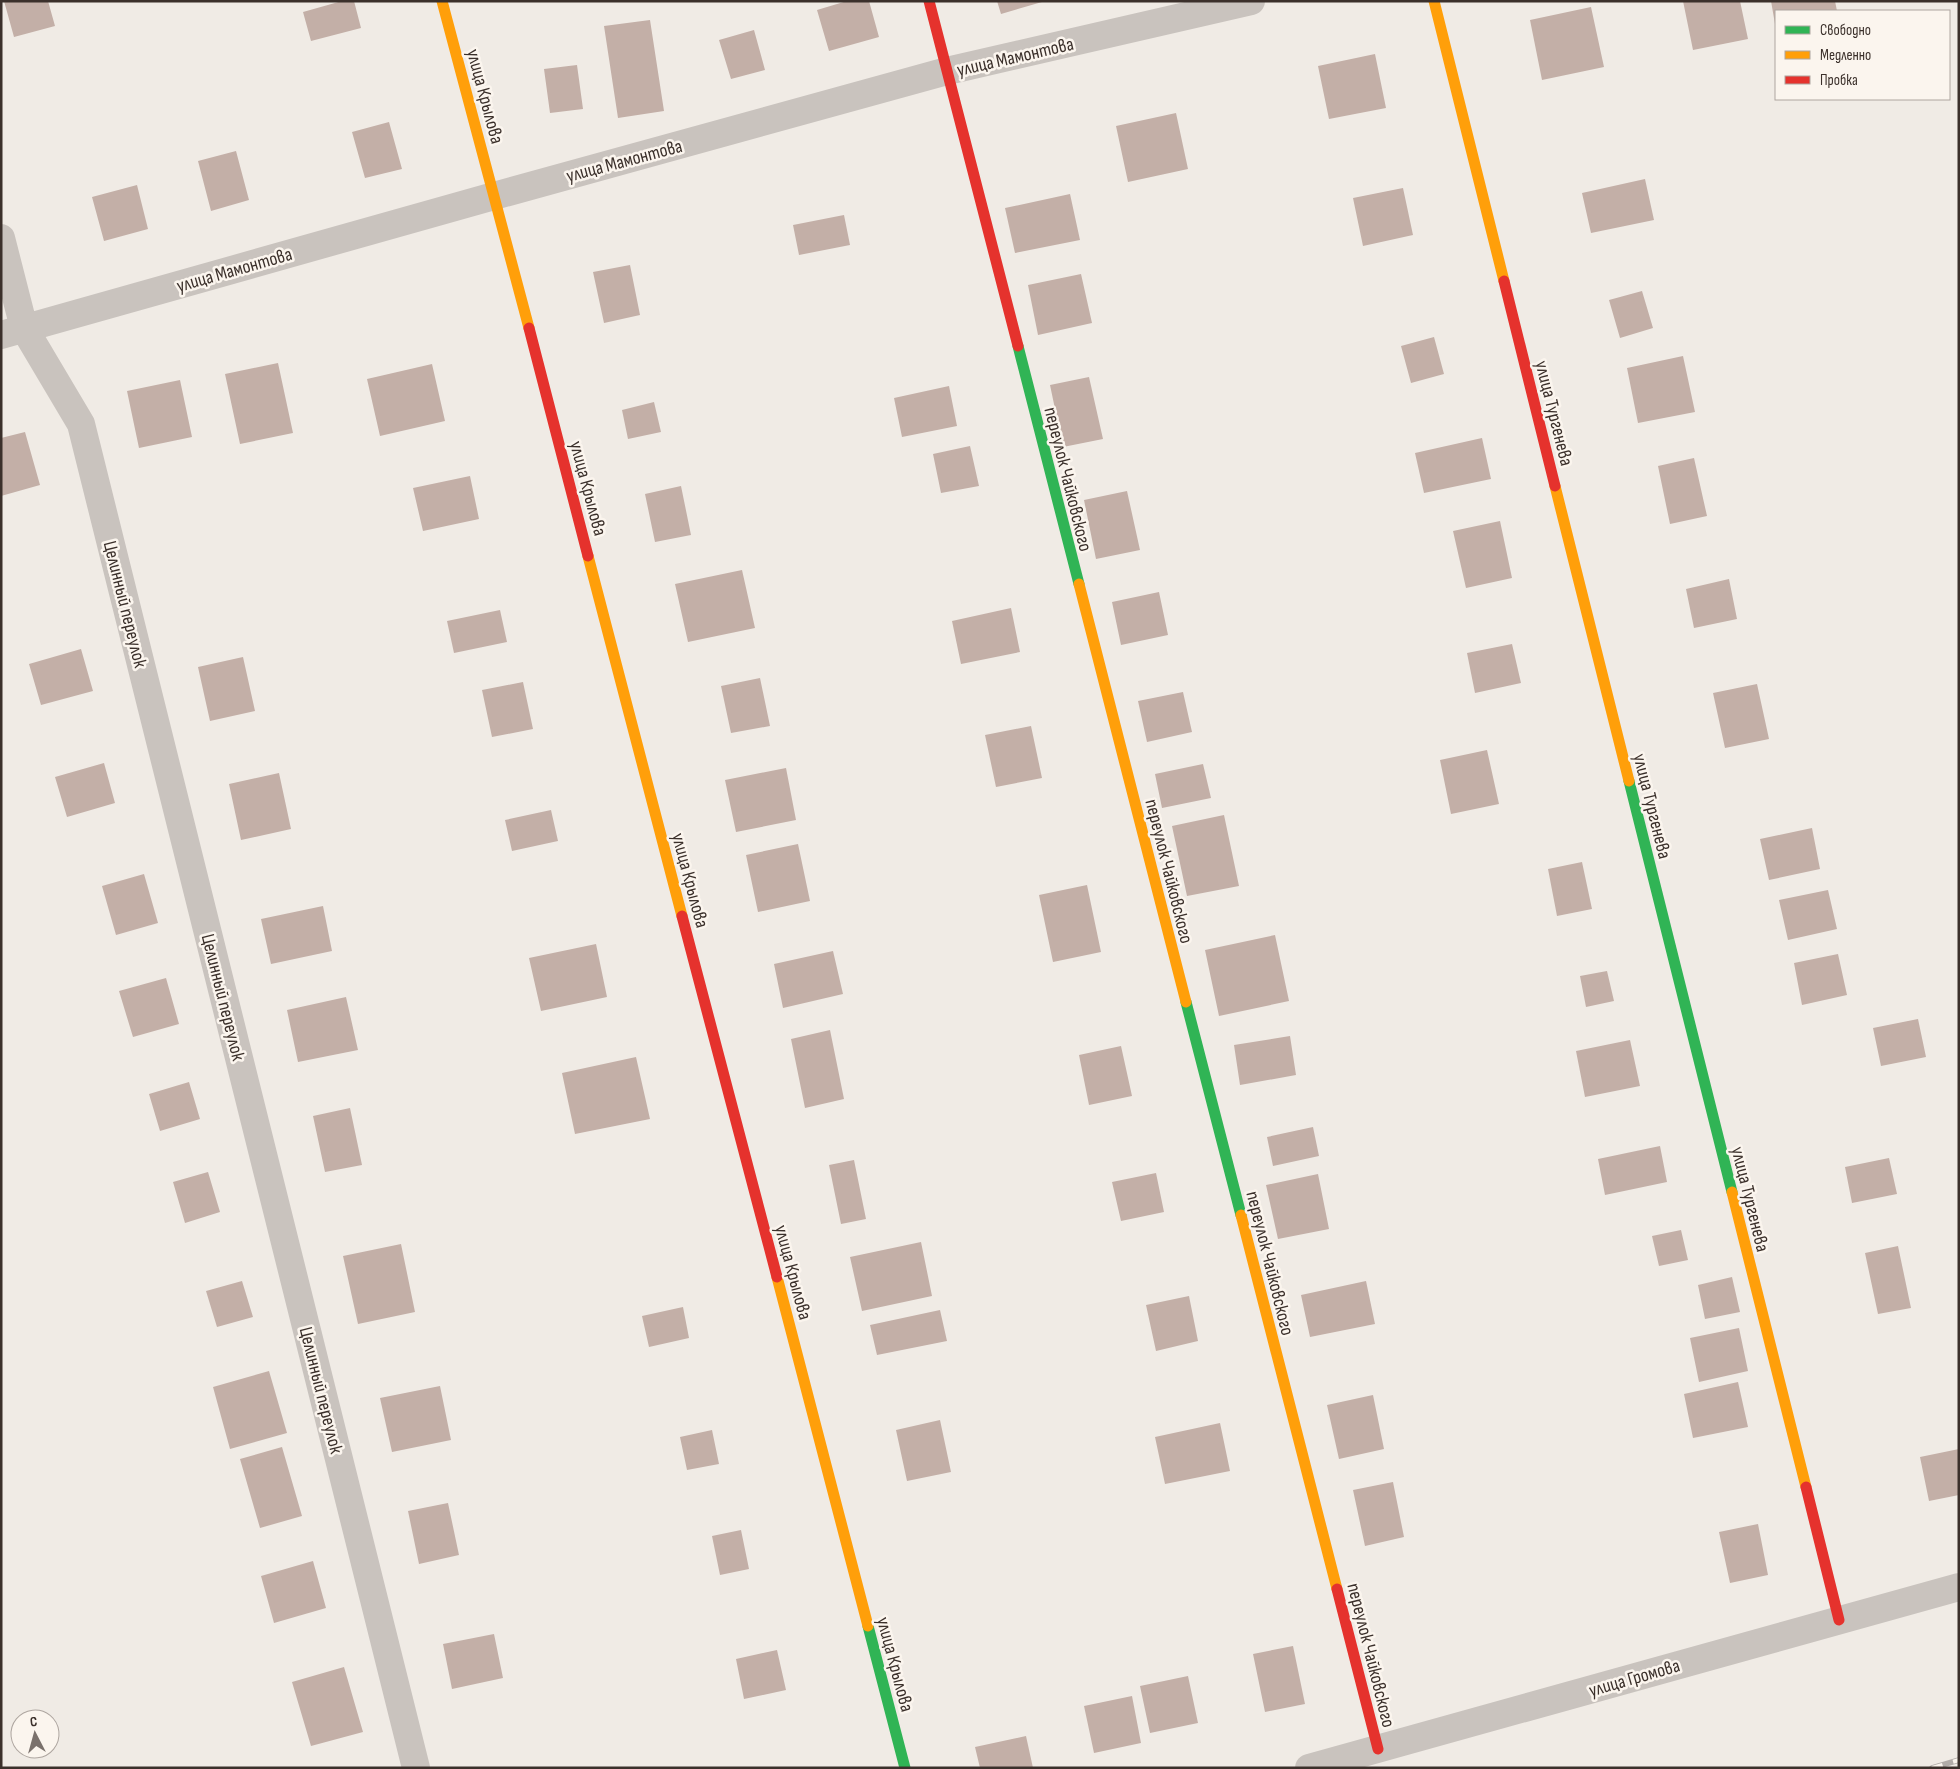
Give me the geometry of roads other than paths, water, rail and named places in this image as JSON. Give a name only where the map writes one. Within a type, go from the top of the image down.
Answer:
[{"type":"street","name":"улица Крылова","points":[[442,1],[905,1768]]},
{"type":"street","name":"переулок Чайковского","points":[[928,1],[1378,1749]]},
{"type":"street","name":"улица Мамонтова","points":[[12,332],[947,71],[1251,1]]},
{"type":"street","name":"улица Тургенева","points":[[1434,1],[1839,1620]]},
{"type":"street","name":"Целинный переулок","points":[[1,238],[12,332],[81,424],[416,1768]]},
{"type":"street","name":"улица Громова","points":[[1309,1768],[1959,1587]]},
{"type":"railway","points":[[1932,1768],[1959,1760]]}]
